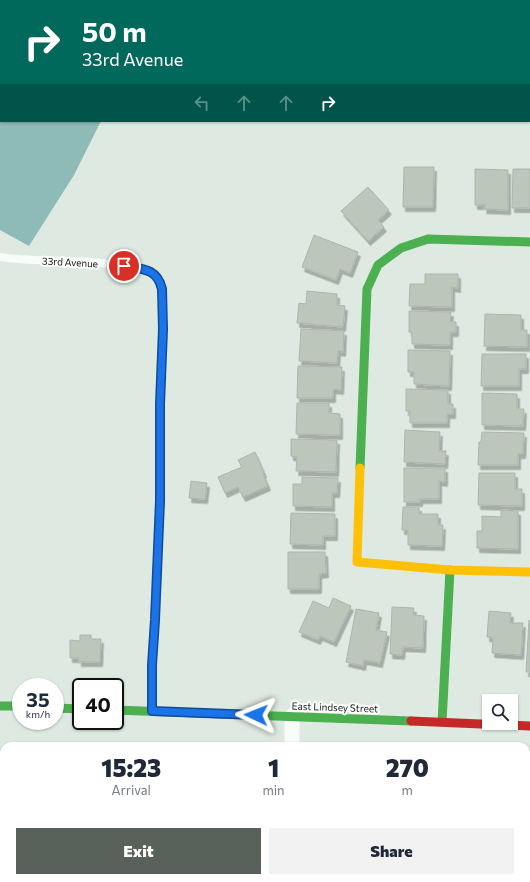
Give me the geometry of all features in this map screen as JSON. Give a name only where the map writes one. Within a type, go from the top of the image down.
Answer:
[{"type":"street","points":[[530,242],[428,239],[401,248],[378,265],[367,289],[357,562],[450,570],[530,572]]},
{"type":"street","points":[[442,722],[450,570]]},
{"type":"street","points":[[0,706],[12,706]]},
{"type":"street","name":"East Lindsey Street","points":[[124,710],[530,726]]},
{"type":"street","points":[[292,716],[292,742]]},
{"type":"lane","name":"33rd Avenue","points":[[0,257],[73,261],[132,267],[150,271],[157,277],[160,283],[162,289],[163,329],[160,404],[160,501],[152,665],[152,711]]},
{"type":"water","points":[[0,122],[100,122],[74,175],[29,246],[0,230]]},
{"type":"building","points":[[404,167],[434,167],[433,207],[403,207]]},
{"type":"building","points":[[475,169],[508,170],[508,210],[484,209],[485,205],[475,205]]},
{"type":"building","points":[[513,169],[530,169],[530,208],[512,208]]},
{"type":"building","points":[[368,187],[389,210],[378,220],[384,227],[368,241],[341,211]]},
{"type":"building","points":[[314,235],[358,252],[350,273],[340,269],[336,280],[302,267]]},
{"type":"building","points":[[425,274],[458,274],[458,288],[452,287],[452,307],[409,306],[410,284],[425,284]]},
{"type":"building","points":[[307,291],[337,294],[337,305],[345,306],[343,327],[297,323],[299,303],[306,304]]},
{"type":"building","points":[[409,311],[451,312],[450,322],[456,322],[456,332],[450,332],[450,345],[412,344],[412,332],[409,332]]},
{"type":"building","points":[[485,314],[521,315],[521,330],[527,330],[527,347],[484,346]]},
{"type":"building","points":[[301,329],[344,331],[343,352],[338,351],[337,363],[299,361]]},
{"type":"building","points":[[408,350],[450,351],[449,386],[414,384],[414,372],[408,372]]},
{"type":"building","points":[[482,354],[526,354],[526,369],[519,369],[519,386],[481,386]]},
{"type":"building","points":[[298,366],[342,367],[341,390],[333,389],[333,398],[297,398]]},
{"type":"building","points":[[406,389],[448,390],[448,404],[453,404],[453,414],[447,414],[447,423],[410,423],[410,411],[406,411]]},
{"type":"building","points":[[482,393],[517,394],[517,409],[524,409],[523,426],[482,425]]},
{"type":"building","points":[[297,403],[329,403],[329,413],[340,414],[340,435],[296,434]]},
{"type":"building","points":[[405,430],[440,432],[439,451],[446,451],[445,464],[404,462]]},
{"type":"building","points":[[482,432],[524,433],[523,454],[518,454],[518,465],[478,465],[479,442],[481,442]]},
{"type":"building","points":[[291,439],[337,440],[336,472],[296,471],[297,457],[291,456]]},
{"type":"building","points":[[255,452],[268,486],[243,497],[238,487],[225,493],[218,477],[242,467],[238,460]]},
{"type":"building","points":[[404,468],[445,468],[445,482],[439,481],[439,499],[420,499],[420,502],[404,502]]},
{"type":"building","points":[[479,473],[515,473],[515,489],[522,489],[522,506],[478,505]]},
{"type":"building","points":[[302,477],[338,478],[337,493],[332,493],[332,507],[293,506],[293,484],[302,484]]},
{"type":"building","points":[[191,481],[207,483],[205,499],[189,498]]},
{"type":"building","points":[[403,507],[419,507],[419,514],[438,514],[438,525],[443,525],[442,546],[408,545],[408,530],[402,530]]},
{"type":"building","points":[[501,510],[518,511],[518,549],[477,548],[477,531],[482,531],[482,516],[501,517]]},
{"type":"building","points":[[291,513],[335,514],[335,536],[323,536],[323,545],[290,544]]},
{"type":"building","points":[[288,552],[325,552],[326,573],[319,574],[319,589],[288,589]]},
{"type":"building","points":[[333,598],[351,606],[334,642],[320,636],[318,640],[299,632],[313,601],[329,608]]},
{"type":"building","points":[[392,607],[414,608],[413,615],[424,616],[423,648],[403,647],[402,655],[390,654]]},
{"type":"building","points":[[356,609],[379,613],[376,630],[387,632],[380,663],[364,660],[363,666],[346,662]]},
{"type":"building","points":[[489,611],[511,613],[510,623],[523,623],[521,655],[492,653],[493,638],[487,637]]},
{"type":"building","points":[[529,620],[530,672],[526,672]]},
{"type":"building","points":[[80,635],[91,635],[91,639],[101,639],[100,662],[79,662],[79,658],[70,658],[70,640],[80,641]]},
{"type":"traffic: fast","points":[[360,468],[367,289],[378,265],[401,248],[428,239],[530,242]]},
{"type":"traffic: fast","points":[[442,722],[450,570]]},
{"type":"traffic: fast","points":[[0,706],[12,706]]},
{"type":"traffic: fast","points":[[64,708],[72,709]]},
{"type":"traffic: fast","points":[[124,710],[411,721]]},
{"type":"traffic: slow","points":[[360,468],[357,562],[450,570],[530,572]]},
{"type":"traffic: jam","points":[[411,721],[530,726]]},
{"type":"route","points":[[124,266],[150,271],[157,277],[162,289],[163,329],[160,404],[160,501],[152,665],[152,711],[256,715]]}]
